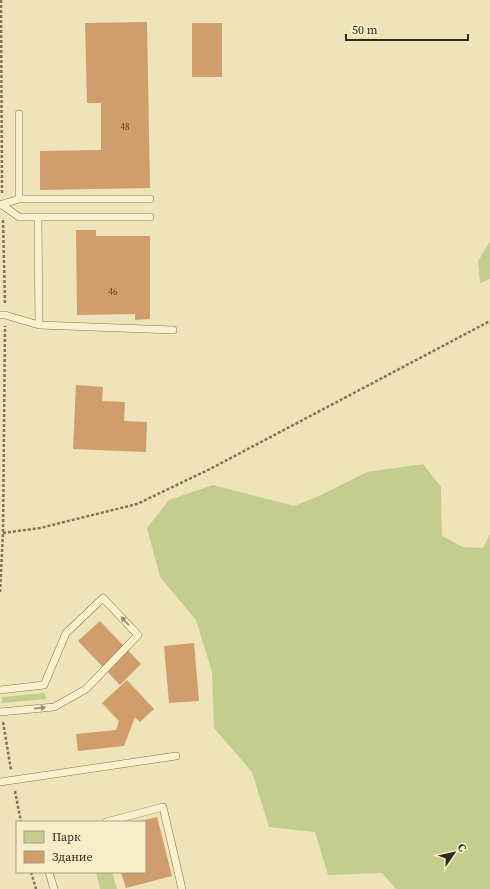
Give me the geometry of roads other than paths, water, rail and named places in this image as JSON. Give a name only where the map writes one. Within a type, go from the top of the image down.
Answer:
[{"type":"lane","points":[[19,114],[19,199]]},
{"type":"lane","points":[[1,205],[19,199],[150,199]]},
{"type":"lane","points":[[1,205],[19,217],[150,216]]},
{"type":"lane","points":[[38,218],[39,325]]},
{"type":"lane","points":[[3,315],[39,325],[173,330]]},
{"type":"lane","points":[[0,690],[44,685],[66,633],[103,598],[138,635],[86,689],[54,707],[1,712]]},
{"type":"lane","points":[[0,782],[12,779],[176,756]]},
{"type":"lane","points":[[110,821],[162,807],[182,889]]},
{"type":"lane","points":[[50,873],[54,889]]}]
